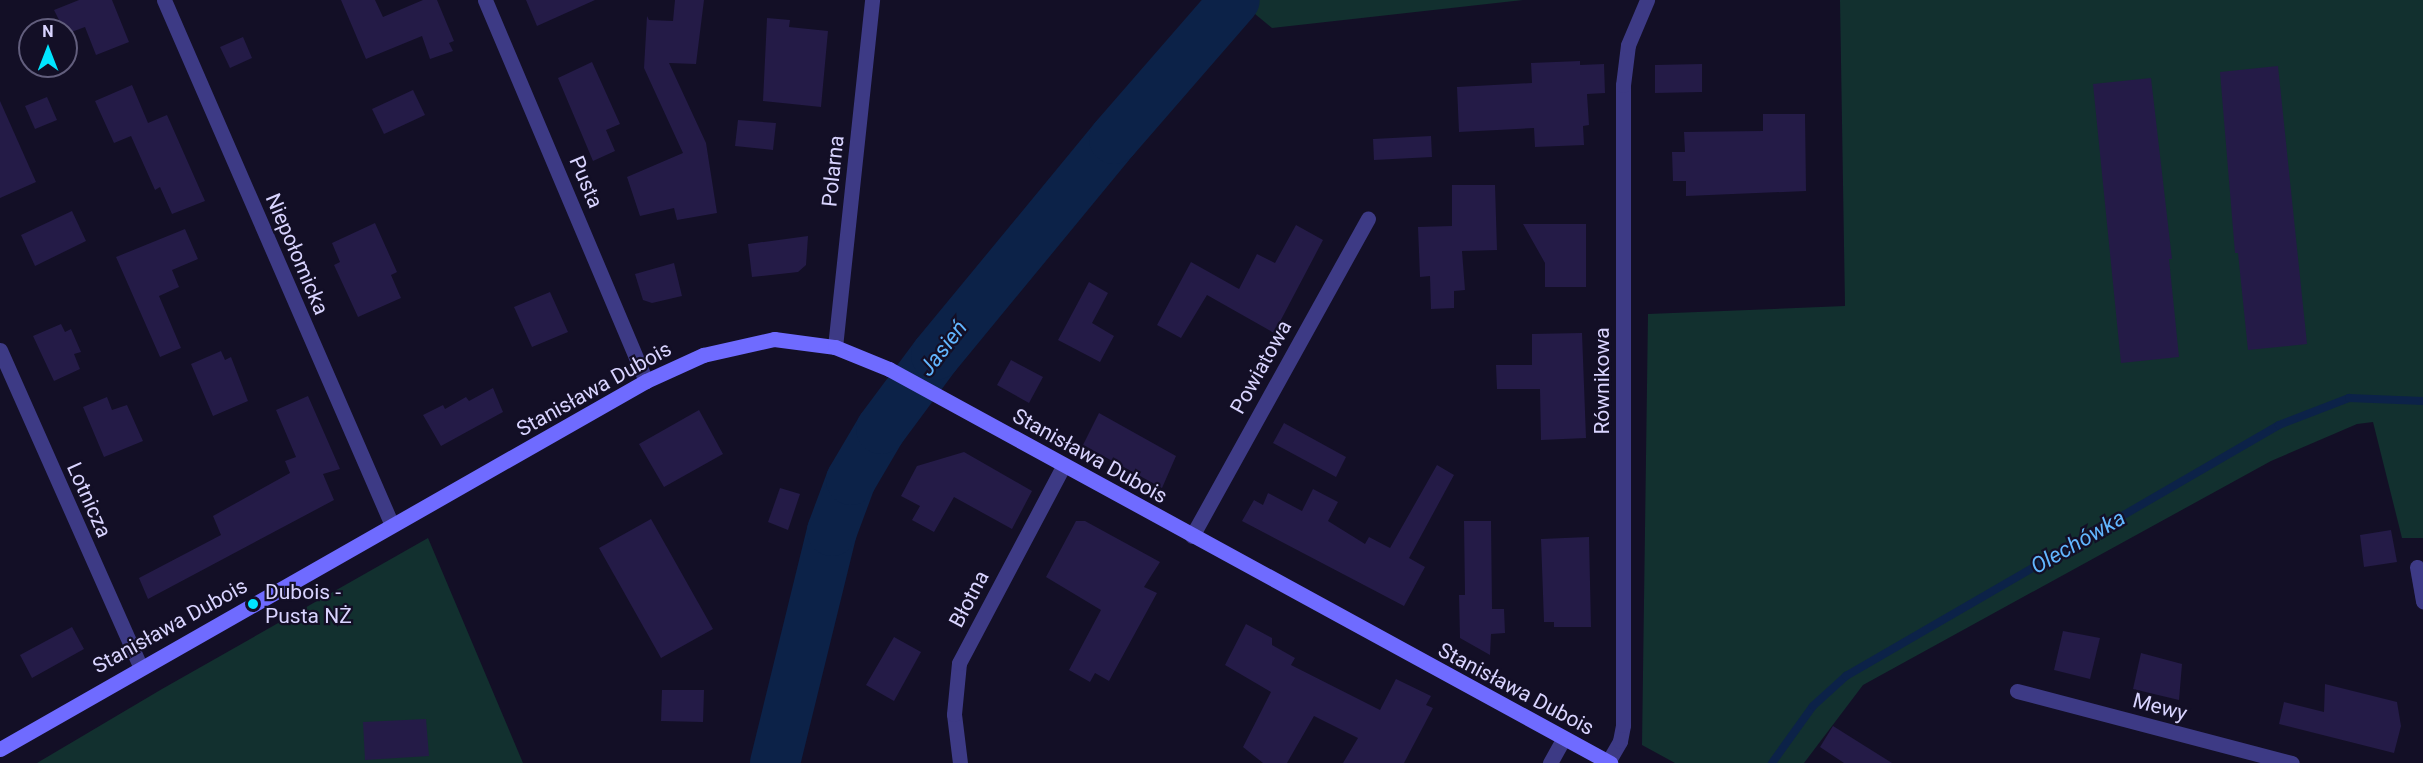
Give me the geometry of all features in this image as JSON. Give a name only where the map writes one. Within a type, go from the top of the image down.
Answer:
[{"type":"street","name":"Niepołomicka","points":[[164,0],[392,525]]},
{"type":"street","name":"Pusta","points":[[485,0],[646,381]]},
{"type":"street","name":"Polarna","points":[[835,347],[872,0]]},
{"type":"street","name":"Równikowa","points":[[1609,762],[1620,741],[1623,725],[1623,85],[1628,45],[1647,0]]},
{"type":"street","name":"Powiatowa","points":[[1192,536],[1368,218]]},
{"type":"street","name":"Stanisława Dubois","points":[[0,749],[140,666],[646,381],[704,355],[756,341],[808,341],[835,347],[889,369],[1563,740],[1609,762]]},
{"type":"street","name":"Lotnicza","points":[[0,350],[140,666]]},
{"type":"street","name":"Błotna","points":[[960,763],[954,714],[958,663],[1064,465]]},
{"type":"street","points":[[2417,567],[2423,601]]},
{"type":"street","name":"Mewy","points":[[2017,691],[2292,763]]},
{"type":"street","points":[[1550,763],[1563,740]]},
{"type":"green space","points":[[1238,0],[1523,0],[1272,28]]},
{"type":"green space","points":[[1840,0],[2423,0],[2423,538],[2402,538],[2373,422],[2357,424],[2271,461],[1863,685],[1804,763],[1675,763],[1642,745],[1648,314],[1845,306]]},
{"type":"green space","points":[[428,538],[523,763],[37,763],[162,689]]},
{"type":"building","points":[[79,0],[112,0],[129,42],[96,55],[85,27],[78,30],[78,18],[58,18],[54,10]]},
{"type":"building","points":[[341,0],[375,0],[383,17],[423,0],[437,0],[454,41],[449,43],[453,51],[430,59],[422,36],[366,59]]},
{"type":"building","points":[[526,0],[595,0],[537,26]]},
{"type":"building","points":[[675,0],[704,0],[696,64],[669,63],[706,143],[717,213],[677,220],[674,208],[640,216],[627,177],[683,153],[644,68],[647,16],[649,20],[673,21]]},
{"type":"building","points":[[767,18],[790,20],[789,27],[828,31],[821,107],[763,101]]},
{"type":"building","points":[[243,37],[252,58],[230,68],[220,47]]},
{"type":"building","points":[[1580,61],[1580,65],[1604,64],[1605,93],[1587,94],[1589,125],[1583,126],[1584,145],[1535,147],[1534,128],[1459,132],[1457,87],[1532,83],[1531,63]]},
{"type":"building","points":[[592,62],[620,124],[606,130],[615,151],[593,161],[558,78]]},
{"type":"building","points":[[1702,64],[1702,92],[1655,93],[1655,65]]},
{"type":"building","points":[[2278,66],[2307,344],[2248,350],[2238,253],[2235,253],[2220,72]]},
{"type":"building","points":[[2151,78],[2172,259],[2169,259],[2179,357],[2121,363],[2093,84]]},
{"type":"building","points":[[132,85],[148,123],[167,115],[205,201],[172,214],[160,187],[155,190],[131,136],[114,143],[95,101]]},
{"type":"building","points":[[413,90],[425,115],[384,134],[372,109]]},
{"type":"building","points":[[47,97],[57,120],[35,129],[25,106]]},
{"type":"building","points":[[0,101],[36,182],[0,198]]},
{"type":"building","points":[[1763,114],[1805,114],[1806,191],[1686,196],[1686,181],[1673,181],[1672,152],[1685,152],[1684,132],[1763,131]]},
{"type":"building","points":[[738,120],[776,123],[773,150],[735,146]]},
{"type":"building","points":[[1431,136],[1432,157],[1374,160],[1373,139]]},
{"type":"building","points":[[1452,185],[1495,185],[1497,250],[1462,251],[1465,290],[1454,291],[1454,308],[1431,309],[1430,276],[1420,277],[1418,227],[1452,226]]},
{"type":"building","points":[[72,211],[86,241],[35,266],[21,235]]},
{"type":"building","points":[[375,223],[397,272],[391,275],[401,298],[358,317],[334,265],[340,262],[332,243]]},
{"type":"building","points":[[1523,224],[1586,224],[1586,287],[1545,287],[1545,263]]},
{"type":"building","points":[[1296,225],[1323,240],[1274,333],[1207,295],[1181,338],[1157,325],[1191,262],[1239,289],[1257,254],[1275,263]]},
{"type":"building","points":[[185,229],[198,259],[172,270],[179,287],[159,296],[181,348],[160,357],[116,257]]},
{"type":"building","points":[[808,236],[806,265],[798,272],[752,277],[748,244]]},
{"type":"building","points":[[674,263],[682,296],[652,303],[643,300],[635,274]]},
{"type":"building","points":[[1089,282],[1108,293],[1092,323],[1114,336],[1100,362],[1058,340]]},
{"type":"building","points":[[550,292],[568,332],[532,347],[514,307]]},
{"type":"building","points":[[61,324],[65,332],[71,329],[81,352],[74,354],[80,369],[54,381],[33,336]]},
{"type":"building","points":[[1582,333],[1586,438],[1541,440],[1540,389],[1497,389],[1496,365],[1532,365],[1532,334]]},
{"type":"building","points":[[221,351],[225,360],[231,357],[248,401],[213,416],[191,364]]},
{"type":"building","points":[[1011,360],[1043,377],[1029,403],[997,385]]},
{"type":"building","points":[[493,388],[503,412],[441,446],[423,415],[443,405],[445,409],[466,397],[469,401]]},
{"type":"building","points":[[308,396],[340,469],[323,474],[334,500],[148,599],[139,578],[221,535],[213,516],[290,473],[285,461],[296,457],[276,410]]},
{"type":"building","points":[[107,397],[112,410],[127,405],[143,441],[104,457],[83,407]]},
{"type":"building","points":[[699,410],[723,454],[664,487],[639,444]]},
{"type":"building","points":[[1099,413],[1176,456],[1162,488],[1083,445]]},
{"type":"building","points":[[1284,423],[1346,457],[1336,477],[1273,443]]},
{"type":"building","points":[[964,452],[1032,491],[1012,529],[954,497],[934,532],[912,520],[920,506],[901,496],[917,466]]},
{"type":"building","points":[[1437,465],[1454,475],[1409,558],[1425,567],[1404,606],[1242,521],[1254,500],[1263,505],[1268,493],[1302,511],[1313,489],[1338,502],[1328,521],[1365,544],[1369,537],[1390,548]]},
{"type":"building","points":[[780,488],[800,494],[788,530],[768,522]]},
{"type":"building","points":[[651,519],[713,629],[661,658],[599,548]]},
{"type":"building","points":[[1076,521],[1085,521],[1160,562],[1144,587],[1157,593],[1109,681],[1095,673],[1090,682],[1069,670],[1101,610],[1046,577]]},
{"type":"building","points":[[1464,521],[1491,521],[1492,609],[1504,609],[1505,633],[1491,634],[1490,655],[1460,638],[1459,595],[1465,595]]},
{"type":"building","points":[[2391,530],[2397,562],[2364,567],[2360,535]]},
{"type":"building","points":[[1589,537],[1591,627],[1554,627],[1554,622],[1544,622],[1541,539]]},
{"type":"building","points":[[1246,624],[1272,638],[1272,645],[1295,658],[1291,665],[1380,710],[1396,679],[1431,696],[1426,705],[1433,708],[1404,763],[1343,763],[1358,738],[1314,716],[1287,763],[1263,763],[1243,747],[1271,692],[1225,665]]},
{"type":"building","points":[[72,627],[84,649],[32,678],[20,655]]},
{"type":"building","points":[[2063,631],[2100,638],[2090,679],[2054,670]]},
{"type":"building","points":[[894,637],[921,652],[894,701],[866,685]]},
{"type":"building","points":[[2141,653],[2182,664],[2179,700],[2133,689]]},
{"type":"building","points":[[2325,684],[2397,702],[2401,726],[2394,753],[2279,724],[2284,702],[2324,712]]},
{"type":"building","points":[[662,690],[704,690],[703,722],[661,721]]},
{"type":"building","points":[[426,719],[429,756],[365,760],[363,722]]},
{"type":"building","points":[[1833,726],[1892,763],[1844,763],[1820,747]]},
{"type":"waterway","name":"Jasień","points":[[775,763],[832,531],[851,480],[881,429],[936,355],[1114,139],[1235,0]]},
{"type":"waterway","name":"Olechówka","points":[[1772,763],[1813,706],[1846,676],[2279,425],[2349,398],[2423,401]]},
{"type":"place","name":"Dubois - Pusta NŻ","points":[[253,604]]}]
